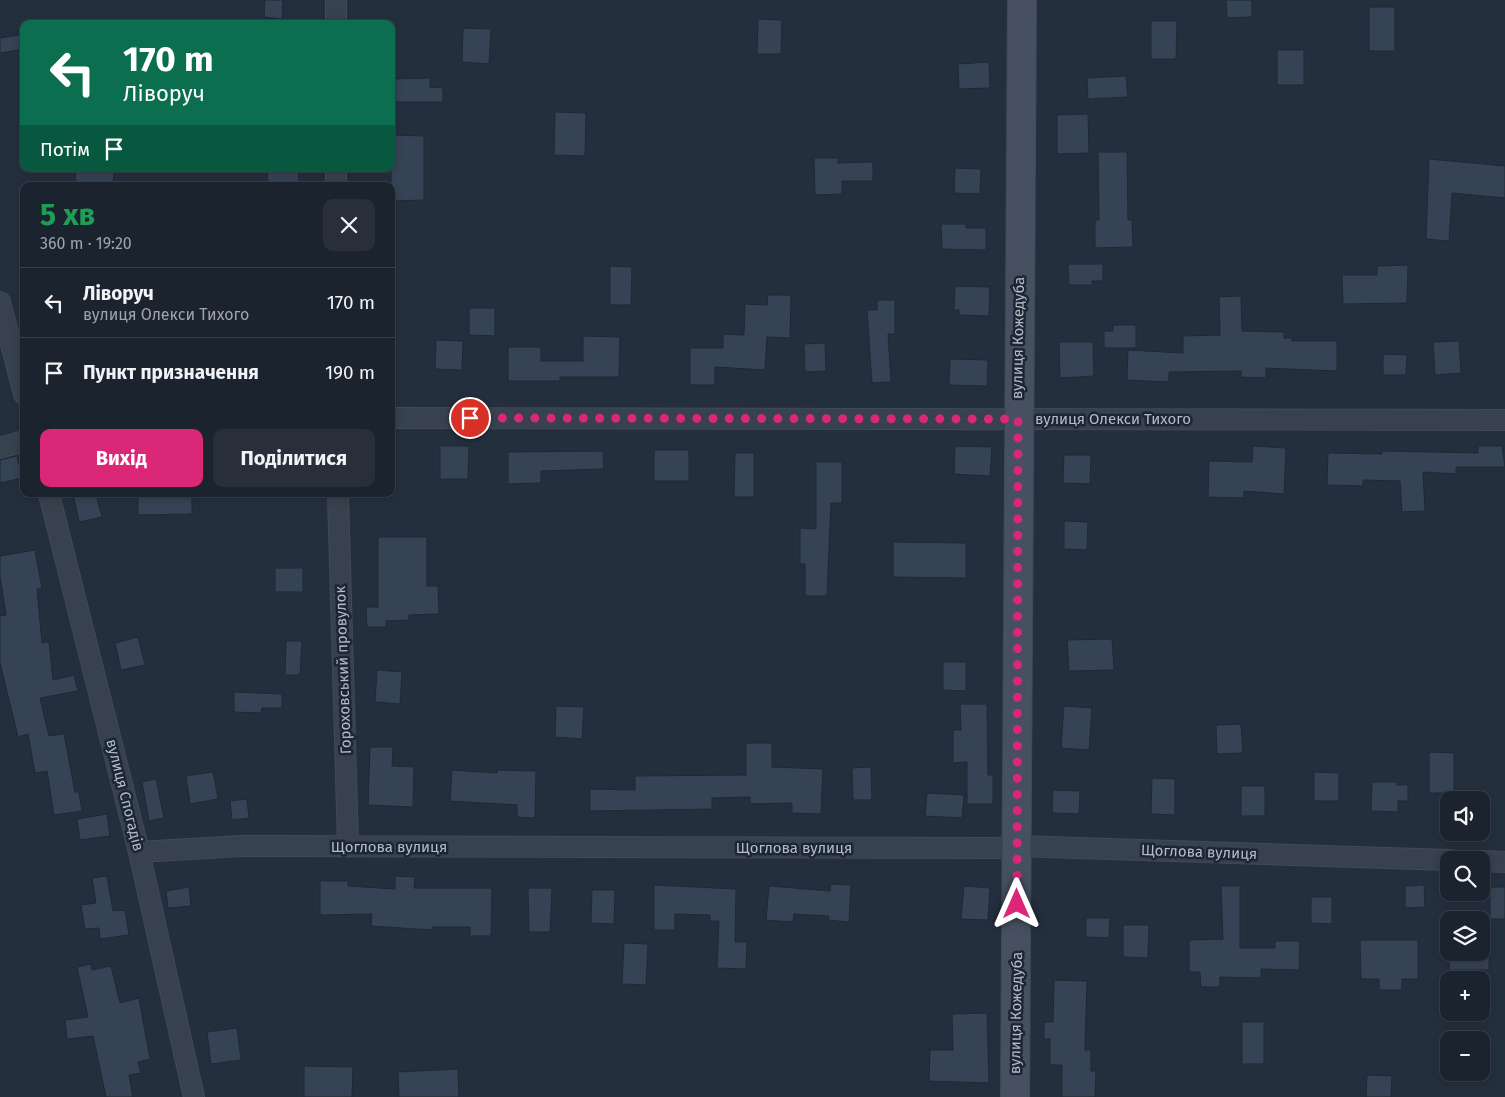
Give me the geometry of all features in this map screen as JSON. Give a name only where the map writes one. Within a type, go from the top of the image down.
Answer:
[{"type":"street","points":[[336,0],[336,20]]},
{"type":"street","name":"вулиця Кожедуба","points":[[1015,1097],[1022,0]]},
{"type":"street","points":[[0,302],[20,379]]},
{"type":"street","name":"вулиця Олекси Тихого","points":[[395,418],[1505,420]]},
{"type":"street","points":[[0,448],[20,442]]},
{"type":"street","name":"вулиця Спогадів","points":[[50,497],[139,852],[194,1097]]},
{"type":"street","name":"Гороховський провулок","points":[[338,497],[348,846]]},
{"type":"street","name":"Щоглова вулиця","points":[[139,852],[241,846],[997,848],[1017,846],[1440,860]]},
{"type":"street","points":[[1490,861],[1505,862]]},
{"type":"building","points":[[265,0],[283,0],[282,19],[264,17]]},
{"type":"building","points":[[1226,0],[1252,0],[1252,17],[1227,18]]},
{"type":"building","points":[[1369,7],[1395,7],[1395,51],[1369,51]]},
{"type":"building","points":[[758,19],[782,20],[781,54],[757,54]]},
{"type":"building","points":[[1151,21],[1177,21],[1176,59],[1151,59]]},
{"type":"building","points":[[463,28],[491,29],[489,64],[462,62]]},
{"type":"building","points":[[20,35],[20,50],[0,53],[0,38]]},
{"type":"building","points":[[1277,50],[1304,50],[1304,85],[1277,85]]},
{"type":"building","points":[[989,62],[990,88],[959,89],[958,64]]},
{"type":"building","points":[[1126,76],[1128,97],[1088,99],[1087,78]]},
{"type":"building","points":[[430,78],[430,87],[443,88],[443,102],[395,102],[395,79]]},
{"type":"building","points":[[555,112],[586,113],[585,156],[554,155]]},
{"type":"building","points":[[1088,114],[1089,153],[1057,154],[1057,115]]},
{"type":"building","points":[[395,135],[424,136],[424,200],[395,201],[395,182],[391,182],[391,172],[395,172]]},
{"type":"building","points":[[1098,152],[1127,152],[1128,220],[1132,220],[1133,247],[1095,248],[1095,220],[1099,220]]},
{"type":"building","points":[[814,158],[838,158],[838,163],[873,162],[873,181],[842,181],[842,194],[815,195]]},
{"type":"building","points":[[1429,159],[1505,166],[1505,198],[1452,193],[1449,241],[1426,239]]},
{"type":"building","points":[[955,168],[981,169],[980,194],[954,193]]},
{"type":"building","points":[[76,172],[114,172],[113,182],[75,182]]},
{"type":"building","points":[[268,172],[299,172],[298,182],[267,182]]},
{"type":"building","points":[[941,224],[966,224],[966,228],[986,228],[986,250],[942,249]]},
{"type":"building","points":[[1068,264],[1103,264],[1103,281],[1092,281],[1092,285],[1069,285]]},
{"type":"building","points":[[1408,265],[1407,303],[1343,304],[1342,275],[1377,275],[1377,266]]},
{"type":"building","points":[[610,266],[632,267],[631,305],[610,305]]},
{"type":"building","points":[[955,286],[990,287],[989,316],[959,315],[959,310],[954,310]]},
{"type":"building","points":[[768,295],[791,295],[790,338],[767,337],[765,370],[715,367],[715,385],[690,385],[690,348],[723,348],[723,334],[744,335],[745,304],[767,305]]},
{"type":"building","points":[[1241,296],[1242,331],[1284,332],[1284,338],[1292,338],[1292,341],[1337,341],[1337,371],[1266,368],[1266,378],[1241,377],[1241,371],[1169,372],[1169,382],[1127,380],[1128,350],[1183,353],[1183,336],[1220,335],[1219,297]]},
{"type":"building","points":[[877,300],[895,300],[895,334],[888,334],[891,382],[872,383],[867,310],[877,310]]},
{"type":"building","points":[[469,308],[495,308],[495,336],[469,335]]},
{"type":"building","points":[[1113,325],[1136,325],[1136,348],[1104,348],[1104,331],[1113,331]]},
{"type":"building","points":[[583,336],[620,337],[619,377],[560,377],[560,381],[508,381],[508,347],[541,347],[541,361],[583,361]]},
{"type":"building","points":[[436,340],[463,341],[462,370],[435,369]]},
{"type":"building","points":[[1459,341],[1461,373],[1435,375],[1433,342]]},
{"type":"building","points":[[1059,342],[1093,342],[1094,376],[1060,378]]},
{"type":"building","points":[[825,343],[826,371],[805,372],[804,344]]},
{"type":"building","points":[[1383,354],[1407,355],[1406,375],[1383,375]]},
{"type":"building","points":[[950,359],[988,360],[987,386],[949,385]]},
{"type":"building","points":[[440,446],[469,446],[468,479],[440,479]]},
{"type":"building","points":[[955,446],[992,447],[990,476],[954,474]]},
{"type":"building","points":[[1253,446],[1286,448],[1284,494],[1244,491],[1244,498],[1208,497],[1209,461],[1252,462]]},
{"type":"building","points":[[1478,446],[1502,446],[1505,467],[1456,467],[1456,474],[1423,472],[1425,511],[1402,512],[1400,481],[1363,480],[1363,486],[1327,485],[1328,453],[1382,454],[1382,451],[1478,453]]},
{"type":"building","points":[[654,450],[689,450],[689,481],[654,481]]},
{"type":"building","points":[[603,451],[604,469],[541,471],[541,483],[508,484],[508,452]]},
{"type":"building","points":[[735,453],[754,453],[754,497],[734,497]]},
{"type":"building","points":[[1064,455],[1091,455],[1090,484],[1063,483]]},
{"type":"building","points":[[17,456],[20,478],[0,483],[0,460]]},
{"type":"building","points":[[816,462],[842,462],[842,503],[831,503],[827,596],[805,596],[805,564],[800,564],[800,528],[816,529]]},
{"type":"building","points":[[74,497],[97,497],[102,517],[79,522]]},
{"type":"building","points":[[138,497],[192,497],[192,514],[138,515]]},
{"type":"building","points":[[1064,521],[1088,522],[1087,550],[1064,549]]},
{"type":"building","points":[[378,537],[427,537],[427,586],[438,586],[439,614],[409,615],[409,620],[386,621],[386,627],[367,627],[366,607],[378,607]]},
{"type":"building","points":[[893,542],[966,543],[966,578],[893,577]]},
{"type":"building","points":[[35,550],[42,589],[37,589],[42,643],[49,642],[53,680],[74,675],[78,691],[40,698],[49,736],[64,734],[75,792],[79,792],[82,811],[54,815],[47,771],[35,773],[28,734],[18,737],[0,663],[0,616],[6,615],[0,577],[0,556]]},
{"type":"building","points":[[275,568],[303,568],[303,592],[275,592]]},
{"type":"building","points":[[138,637],[145,665],[121,670],[115,643]]},
{"type":"building","points":[[1112,639],[1114,670],[1069,671],[1067,640]]},
{"type":"building","points":[[286,641],[302,641],[300,675],[285,675]]},
{"type":"building","points":[[943,662],[966,662],[966,691],[943,690]]},
{"type":"building","points":[[377,670],[402,672],[400,704],[375,702]]},
{"type":"building","points":[[234,692],[282,694],[282,708],[262,708],[261,713],[234,712]]},
{"type":"building","points":[[960,704],[987,704],[988,775],[993,775],[993,804],[967,804],[967,762],[953,763],[953,730],[961,730]]},
{"type":"building","points":[[556,706],[584,707],[582,739],[555,737]]},
{"type":"building","points":[[1064,706],[1092,708],[1089,750],[1061,748]]},
{"type":"building","points":[[1241,724],[1243,753],[1217,754],[1216,725]]},
{"type":"building","points":[[746,743],[772,743],[772,767],[823,769],[821,814],[792,813],[792,803],[750,804],[750,797],[712,798],[712,809],[590,811],[590,789],[635,790],[635,776],[746,775]]},
{"type":"building","points":[[370,747],[393,747],[392,766],[414,767],[413,807],[368,805]]},
{"type":"building","points":[[1429,752],[1454,753],[1454,791],[1429,793]]},
{"type":"building","points":[[871,767],[872,800],[853,800],[852,768]]},
{"type":"building","points":[[452,770],[497,773],[497,770],[536,771],[535,818],[517,817],[517,805],[450,801]]},
{"type":"building","points":[[213,772],[218,799],[190,804],[186,776]]},
{"type":"building","points":[[1314,772],[1339,773],[1339,801],[1314,801]]},
{"type":"building","points":[[1152,778],[1175,779],[1175,815],[1151,814]]},
{"type":"building","points":[[156,779],[164,818],[149,821],[142,782]]},
{"type":"building","points":[[1372,782],[1397,782],[1397,785],[1408,785],[1408,801],[1398,801],[1398,812],[1371,811]]},
{"type":"building","points":[[1241,786],[1265,786],[1265,816],[1241,816]]},
{"type":"building","points":[[1053,790],[1080,791],[1079,814],[1052,813]]},
{"type":"building","points":[[927,793],[964,795],[962,818],[925,816]]},
{"type":"building","points":[[247,799],[249,818],[232,820],[230,801]]},
{"type":"building","points":[[107,814],[110,836],[80,840],[77,819]]},
{"type":"building","points":[[107,876],[113,911],[125,910],[129,935],[100,939],[99,928],[85,929],[81,905],[96,903],[92,878]]},
{"type":"building","points":[[395,876],[415,877],[414,888],[492,888],[491,936],[470,936],[470,927],[432,927],[432,930],[371,926],[372,914],[320,915],[320,881],[348,881],[348,886],[395,889]]},
{"type":"building","points":[[831,884],[851,885],[849,922],[828,920],[829,916],[794,914],[793,922],[766,920],[769,886],[830,891]]},
{"type":"building","points":[[654,885],[736,889],[735,942],[747,942],[746,969],[717,968],[719,921],[710,921],[710,915],[675,914],[675,930],[654,930]]},
{"type":"building","points":[[1424,885],[1425,907],[1405,908],[1405,886]]},
{"type":"building","points":[[964,886],[990,888],[988,920],[961,919]]},
{"type":"building","points":[[1221,886],[1240,886],[1240,948],[1275,948],[1275,941],[1300,941],[1299,970],[1261,969],[1261,978],[1220,977],[1220,987],[1201,987],[1200,972],[1189,972],[1189,940],[1223,939]]},
{"type":"building","points":[[189,887],[191,906],[168,908],[166,891]]},
{"type":"building","points":[[1490,887],[1505,887],[1505,919],[1490,919]]},
{"type":"building","points":[[528,888],[552,888],[550,932],[529,932]]},
{"type":"building","points":[[592,890],[615,890],[614,924],[591,923]]},
{"type":"building","points":[[1311,897],[1332,897],[1332,924],[1311,923]]},
{"type":"building","points":[[1086,918],[1110,918],[1109,938],[1086,937]]},
{"type":"building","points":[[1123,925],[1149,925],[1148,958],[1123,957]]},
{"type":"building","points":[[1360,940],[1418,940],[1418,979],[1402,979],[1402,990],[1379,990],[1379,979],[1361,979]]},
{"type":"building","points":[[624,943],[648,944],[646,985],[622,984]]},
{"type":"building","points":[[1449,961],[1489,961],[1489,970],[1449,970]]},
{"type":"building","points":[[91,964],[92,970],[111,966],[120,1003],[139,998],[150,1059],[138,1062],[141,1073],[129,1075],[133,1097],[106,1097],[93,1036],[67,1039],[65,1020],[88,1017],[77,967]]},
{"type":"building","points":[[1054,980],[1087,981],[1085,1050],[1091,1050],[1091,1071],[1096,1071],[1095,1097],[1062,1097],[1062,1065],[1050,1065],[1050,1039],[1044,1039],[1044,1022],[1053,1022]]},
{"type":"building","points":[[987,1013],[989,1083],[929,1081],[930,1050],[953,1050],[952,1014]]},
{"type":"building","points":[[1242,1022],[1264,1022],[1264,1064],[1242,1064]]},
{"type":"building","points":[[237,1028],[241,1060],[211,1064],[207,1032]]},
{"type":"building","points":[[304,1066],[353,1067],[352,1097],[304,1097]]},
{"type":"building","points":[[458,1069],[459,1097],[399,1097],[398,1072]]},
{"type":"building","points":[[1367,1075],[1392,1076],[1391,1097],[1366,1097]]},
{"type":"route","points":[[470,418],[1018,419],[1017,904]]}]
